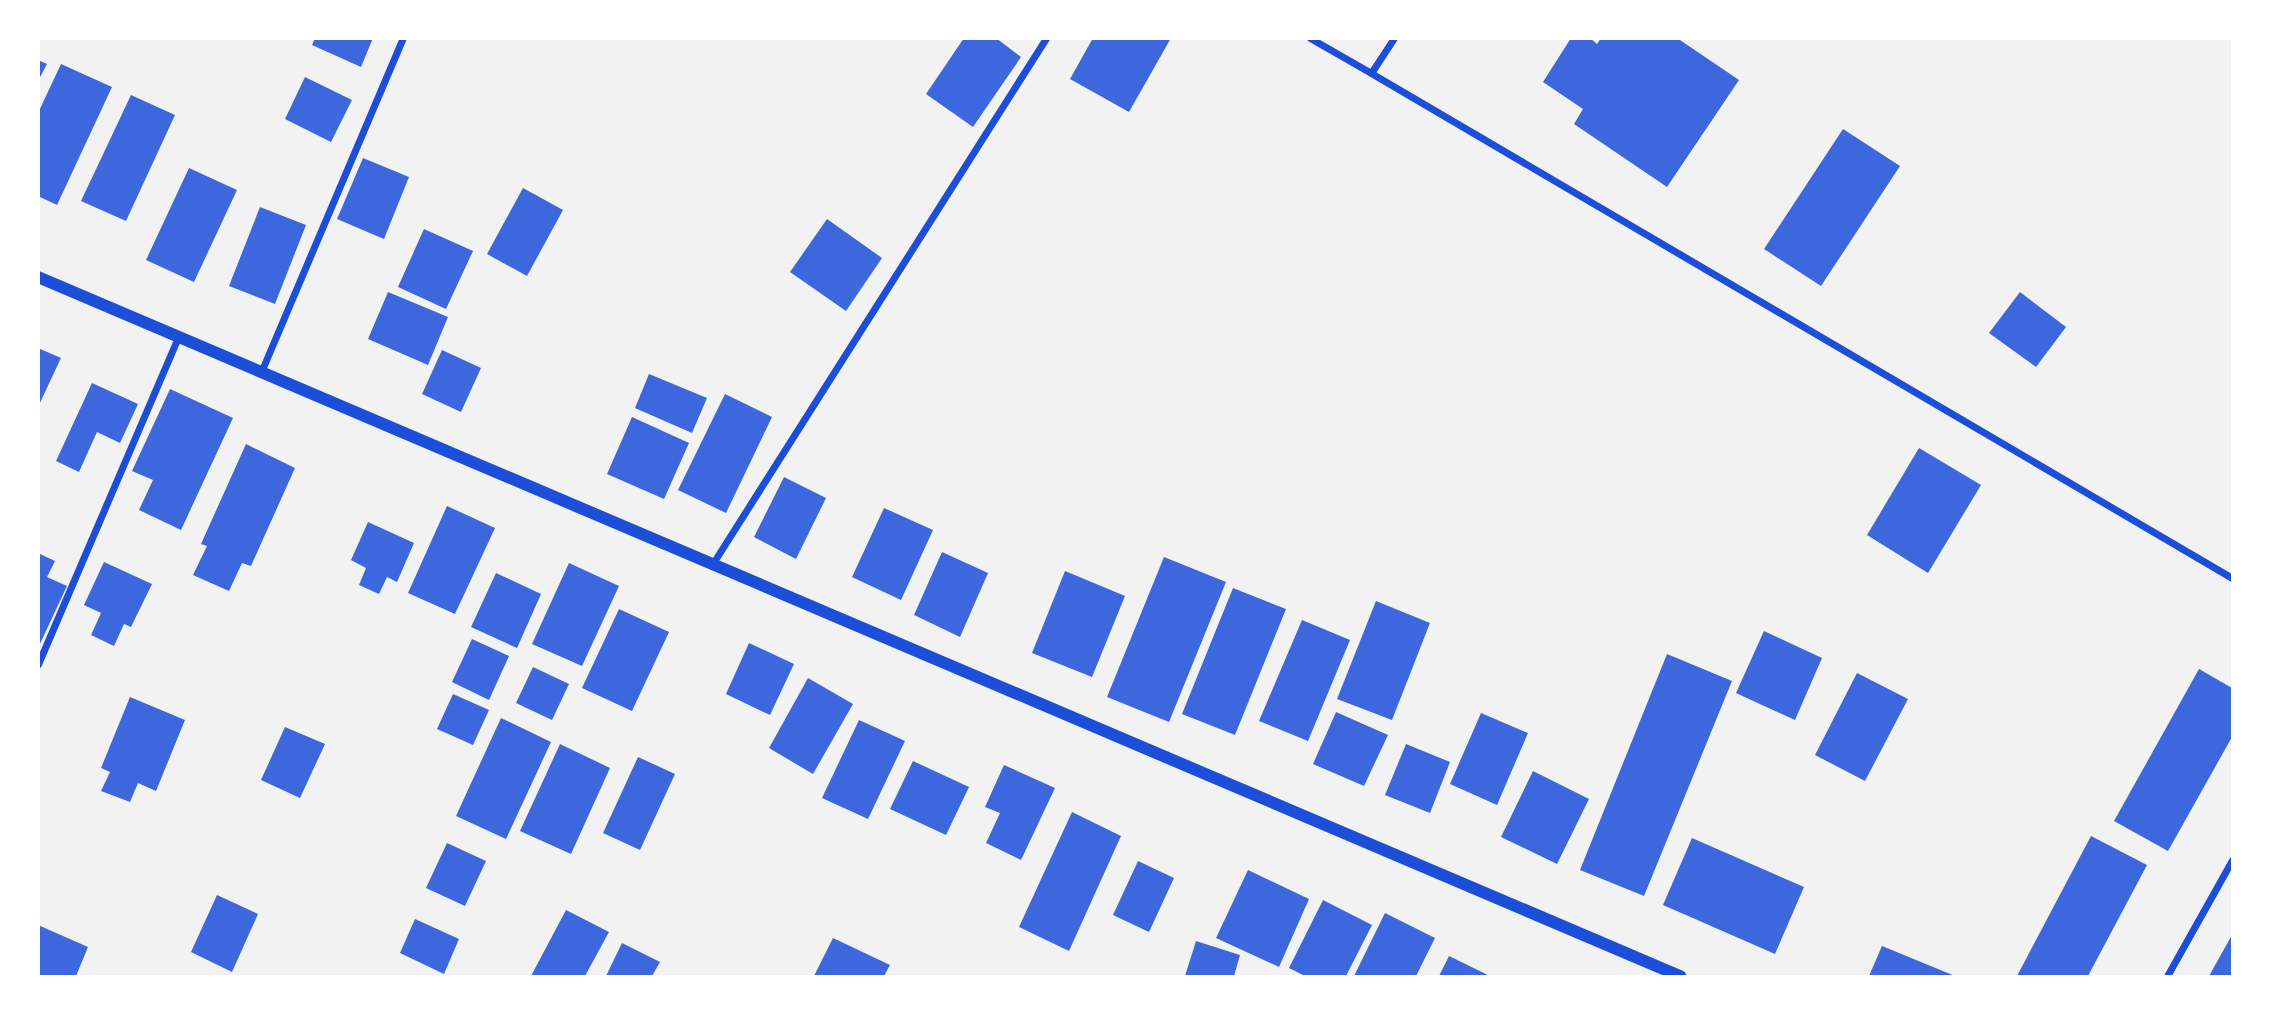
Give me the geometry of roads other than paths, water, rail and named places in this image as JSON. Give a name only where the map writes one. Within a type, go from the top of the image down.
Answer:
[{"type":"street","points":[[261,372],[402,38]]},
{"type":"street","points":[[713,563],[1046,38]]},
{"type":"street","points":[[1310,38],[2232,578]]},
{"type":"street","points":[[1371,73],[1394,38]]},
{"type":"street","points":[[38,277],[1681,976]]},
{"type":"street","points":[[38,664],[178,338]]},
{"type":"street","points":[[2167,976],[2232,860]]}]
